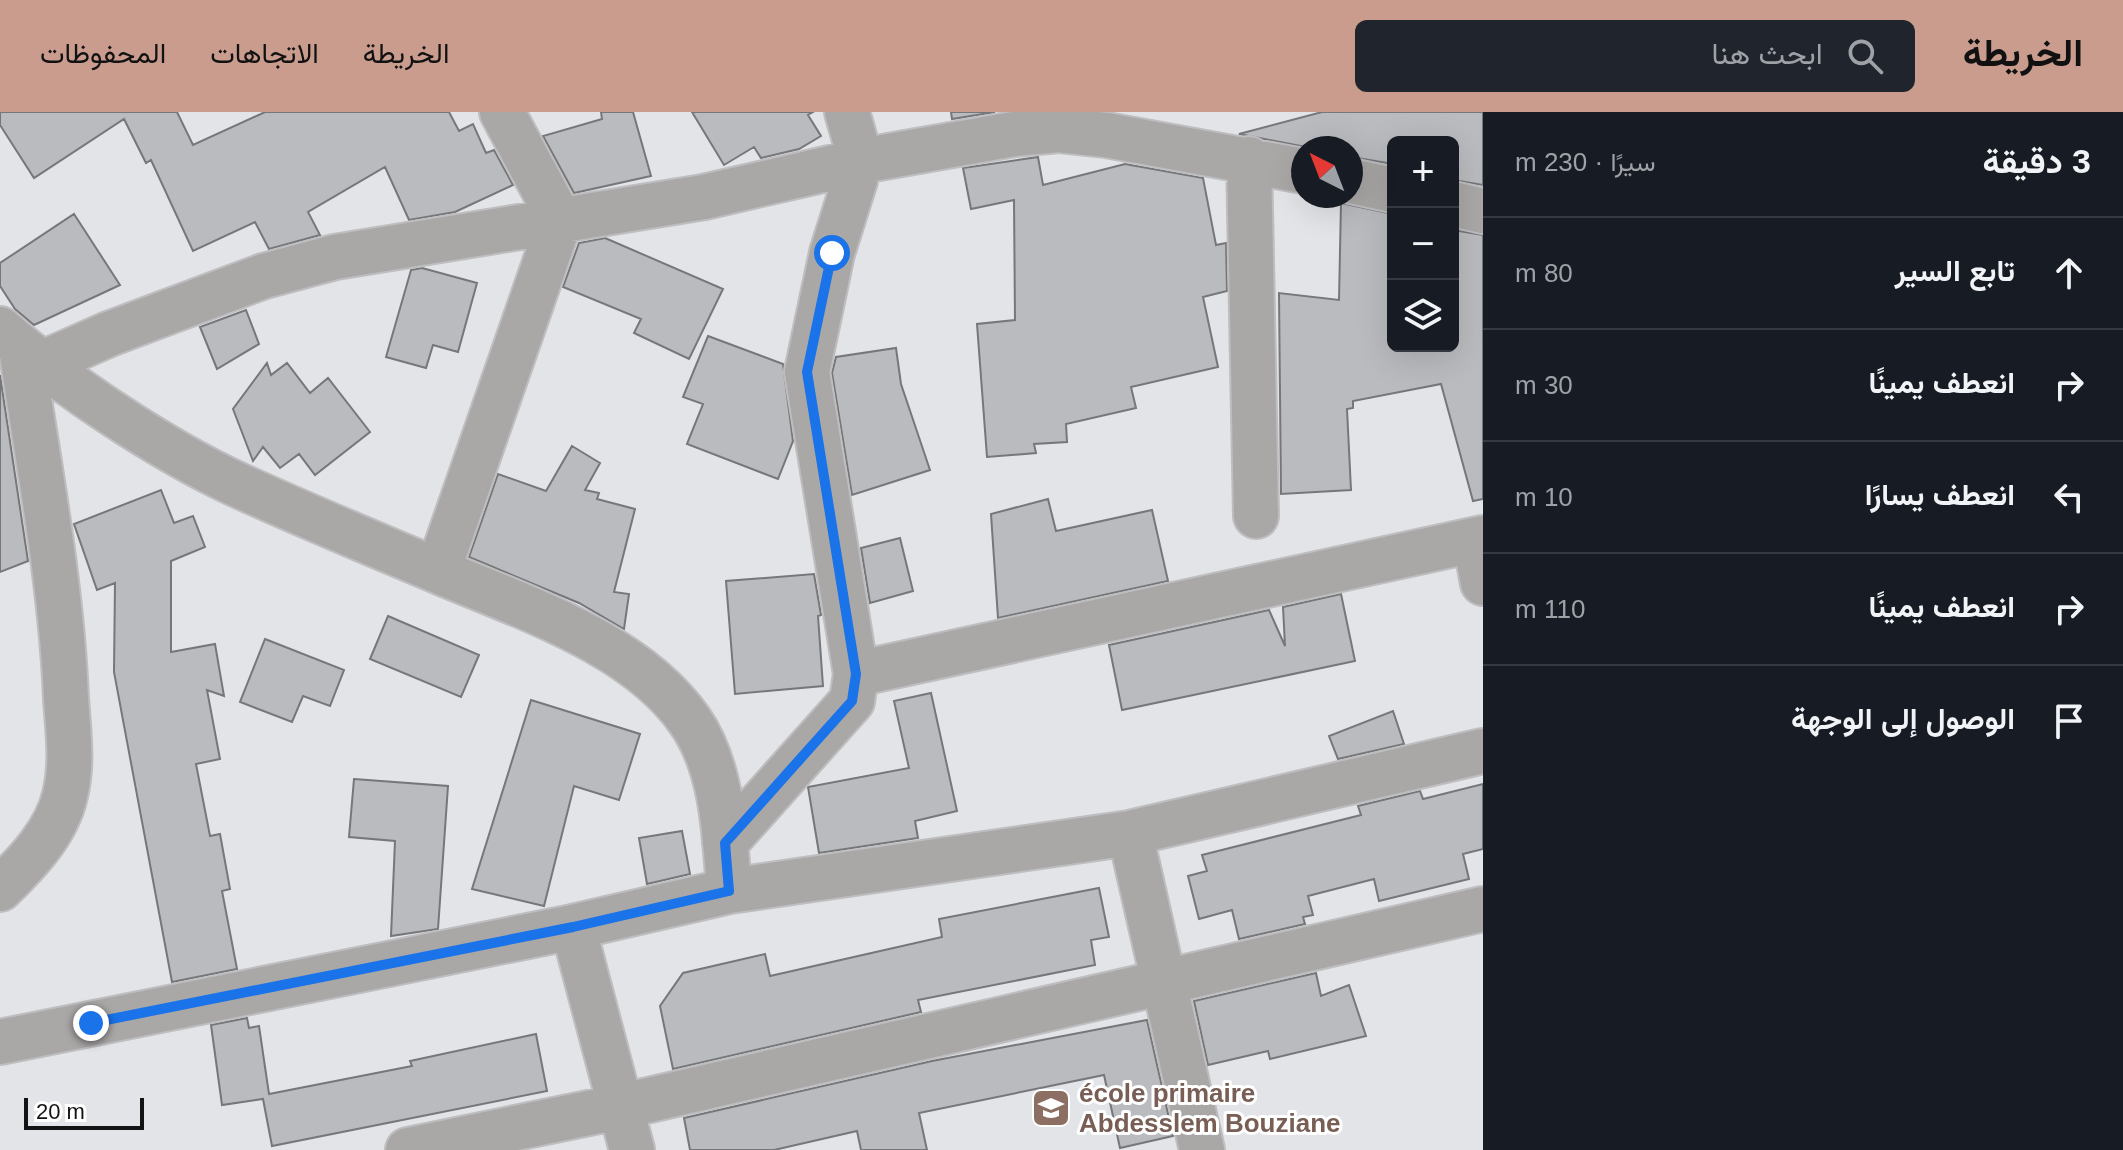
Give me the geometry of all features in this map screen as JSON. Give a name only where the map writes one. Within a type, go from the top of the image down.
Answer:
[{"type":"street","points":[[438,571],[560,220],[502,112]]},
{"type":"street","points":[[725,843],[852,701],[856,674],[807,372],[832,253],[861,161],[847,112]]},
{"type":"street","points":[[21,347],[109,334],[264,276],[335,257],[704,197],[861,161],[1058,130],[1291,168]]},
{"type":"street","points":[[1249,159],[1256,516]]},
{"type":"street","points":[[1363,184],[1387,189]]},
{"type":"street","points":[[1459,205],[1483,211]]},
{"type":"street","points":[[21,347],[234,483],[588,637],[666,693],[692,722],[713,768],[729,891]]},
{"type":"street","points":[[0,889],[38,848],[50,828],[65,798],[70,766],[63,637],[21,347]]},
{"type":"street","points":[[856,674],[1479,539],[1483,583]]},
{"type":"street","points":[[0,1042],[573,927],[729,891],[1130,833],[1483,751]]},
{"type":"street","points":[[1130,833],[1202,1150]]},
{"type":"street","points":[[408,1150],[623,1106],[1483,909]]},
{"type":"street","points":[[573,927],[623,1106],[632,1150]]},
{"type":"building","points":[[0,112],[177,112],[193,145],[265,112],[449,112],[459,131],[473,124],[486,153],[494,150],[513,185],[455,212],[409,220],[385,167],[308,212],[320,235],[269,249],[255,222],[193,251],[151,160],[146,163],[124,119],[34,178],[0,125]]},
{"type":"building","points":[[601,112],[633,112],[651,176],[574,193],[543,136],[602,119]]},
{"type":"building","points":[[692,112],[813,112],[808,115],[821,136],[799,149],[761,158],[754,147],[724,165]]},
{"type":"building","points":[[951,112],[995,112],[952,119]]},
{"type":"building","points":[[1322,112],[1483,112],[1483,185],[1459,181],[1459,136],[1387,136],[1387,163],[1363,159],[1363,136],[1291,136],[1291,144],[1239,134]]},
{"type":"building","points":[[1038,157],[1043,185],[1125,164],[1203,178],[1216,245],[1226,243],[1227,291],[1203,297],[1218,367],[1131,387],[1136,408],[1066,424],[1067,442],[1034,444],[1036,453],[987,457],[977,324],[1015,320],[1014,200],[971,209],[963,168]]},
{"type":"building","points":[[1341,208],[1363,208],[1387,213],[1387,352],[1459,352],[1459,231],[1483,235],[1483,499],[1473,501],[1441,384],[1353,401],[1353,408],[1347,409],[1351,490],[1281,494],[1279,293],[1339,300]]},
{"type":"building","points":[[74,214],[120,285],[34,325],[15,309],[0,286],[0,263]]},
{"type":"building","points":[[605,238],[723,289],[689,359],[634,333],[641,319],[563,287],[579,243]]},
{"type":"building","points":[[422,268],[477,283],[458,352],[433,345],[426,368],[386,357],[411,270]]},
{"type":"building","points":[[246,310],[259,344],[217,369],[200,327]]},
{"type":"building","points":[[708,336],[783,364],[793,441],[778,479],[687,444],[703,404],[683,397]]},
{"type":"building","points":[[896,348],[901,384],[930,470],[852,495],[832,373],[836,357]]},
{"type":"building","points":[[267,363],[271,375],[287,363],[310,393],[328,378],[370,432],[315,475],[299,454],[280,468],[263,447],[253,461],[233,409]]},
{"type":"building","points":[[0,375],[28,561],[0,572]]},
{"type":"building","points":[[572,446],[600,463],[585,490],[599,493],[597,499],[635,509],[614,592],[629,594],[624,629],[579,603],[469,557],[498,474],[546,491]]},
{"type":"building","points":[[161,490],[174,523],[193,516],[205,547],[171,561],[171,652],[215,644],[224,696],[207,690],[220,759],[196,764],[210,836],[220,834],[230,889],[222,891],[237,969],[172,982],[114,672],[115,583],[97,590],[74,524]]},
{"type":"building","points":[[1048,499],[1056,531],[1152,510],[1168,581],[998,618],[991,514]]},
{"type":"building","points":[[900,538],[913,591],[870,603],[861,548]]},
{"type":"building","points":[[814,574],[821,615],[818,616],[823,686],[735,694],[726,581]]},
{"type":"building","points":[[1341,594],[1355,661],[1122,710],[1109,645],[1269,610],[1285,646],[1283,607]]},
{"type":"building","points":[[388,616],[479,655],[461,697],[370,659]]},
{"type":"building","points":[[265,639],[344,670],[330,706],[303,696],[292,722],[240,702]]},
{"type":"building","points":[[931,693],[957,811],[915,821],[918,838],[819,853],[808,787],[909,768],[894,701]]},
{"type":"building","points":[[531,700],[640,734],[619,800],[574,786],[544,906],[472,889]]},
{"type":"building","points":[[1393,711],[1404,744],[1338,759],[1329,736]]},
{"type":"building","points":[[354,779],[448,786],[438,929],[391,936],[395,841],[349,837]]},
{"type":"building","points":[[1483,784],[1483,849],[1463,854],[1469,879],[1379,901],[1374,879],[1308,896],[1313,915],[1303,917],[1305,924],[1239,939],[1232,910],[1199,919],[1188,876],[1207,871],[1202,855],[1361,815],[1358,806],[1420,791],[1423,799]]},
{"type":"building","points":[[682,831],[690,874],[647,884],[639,838]]},
{"type":"building","points":[[1099,888],[1109,937],[1091,940],[1095,965],[918,1000],[921,1012],[673,1069],[660,1006],[683,973],[765,954],[770,976],[942,937],[939,919]]},
{"type":"building","points":[[1316,973],[1321,996],[1349,985],[1366,1036],[1270,1059],[1268,1051],[1208,1065],[1194,1001]]},
{"type":"building","points":[[247,1018],[249,1028],[259,1026],[269,1094],[412,1066],[410,1061],[536,1034],[547,1091],[272,1146],[263,1099],[222,1105],[211,1025]]},
{"type":"building","points":[[1147,1020],[1173,1136],[1120,1148],[1104,1075],[919,1113],[927,1150],[861,1150],[857,1131],[774,1150],[690,1150],[684,1118],[932,1061]]},
{"type":"place","name":"école primaire Abdesslem Bouziane","points":[[1051,1108]]},
{"type":"route","points":[[91,1023],[573,927],[729,891],[725,843],[852,701],[856,674],[807,372],[832,253]]}]
